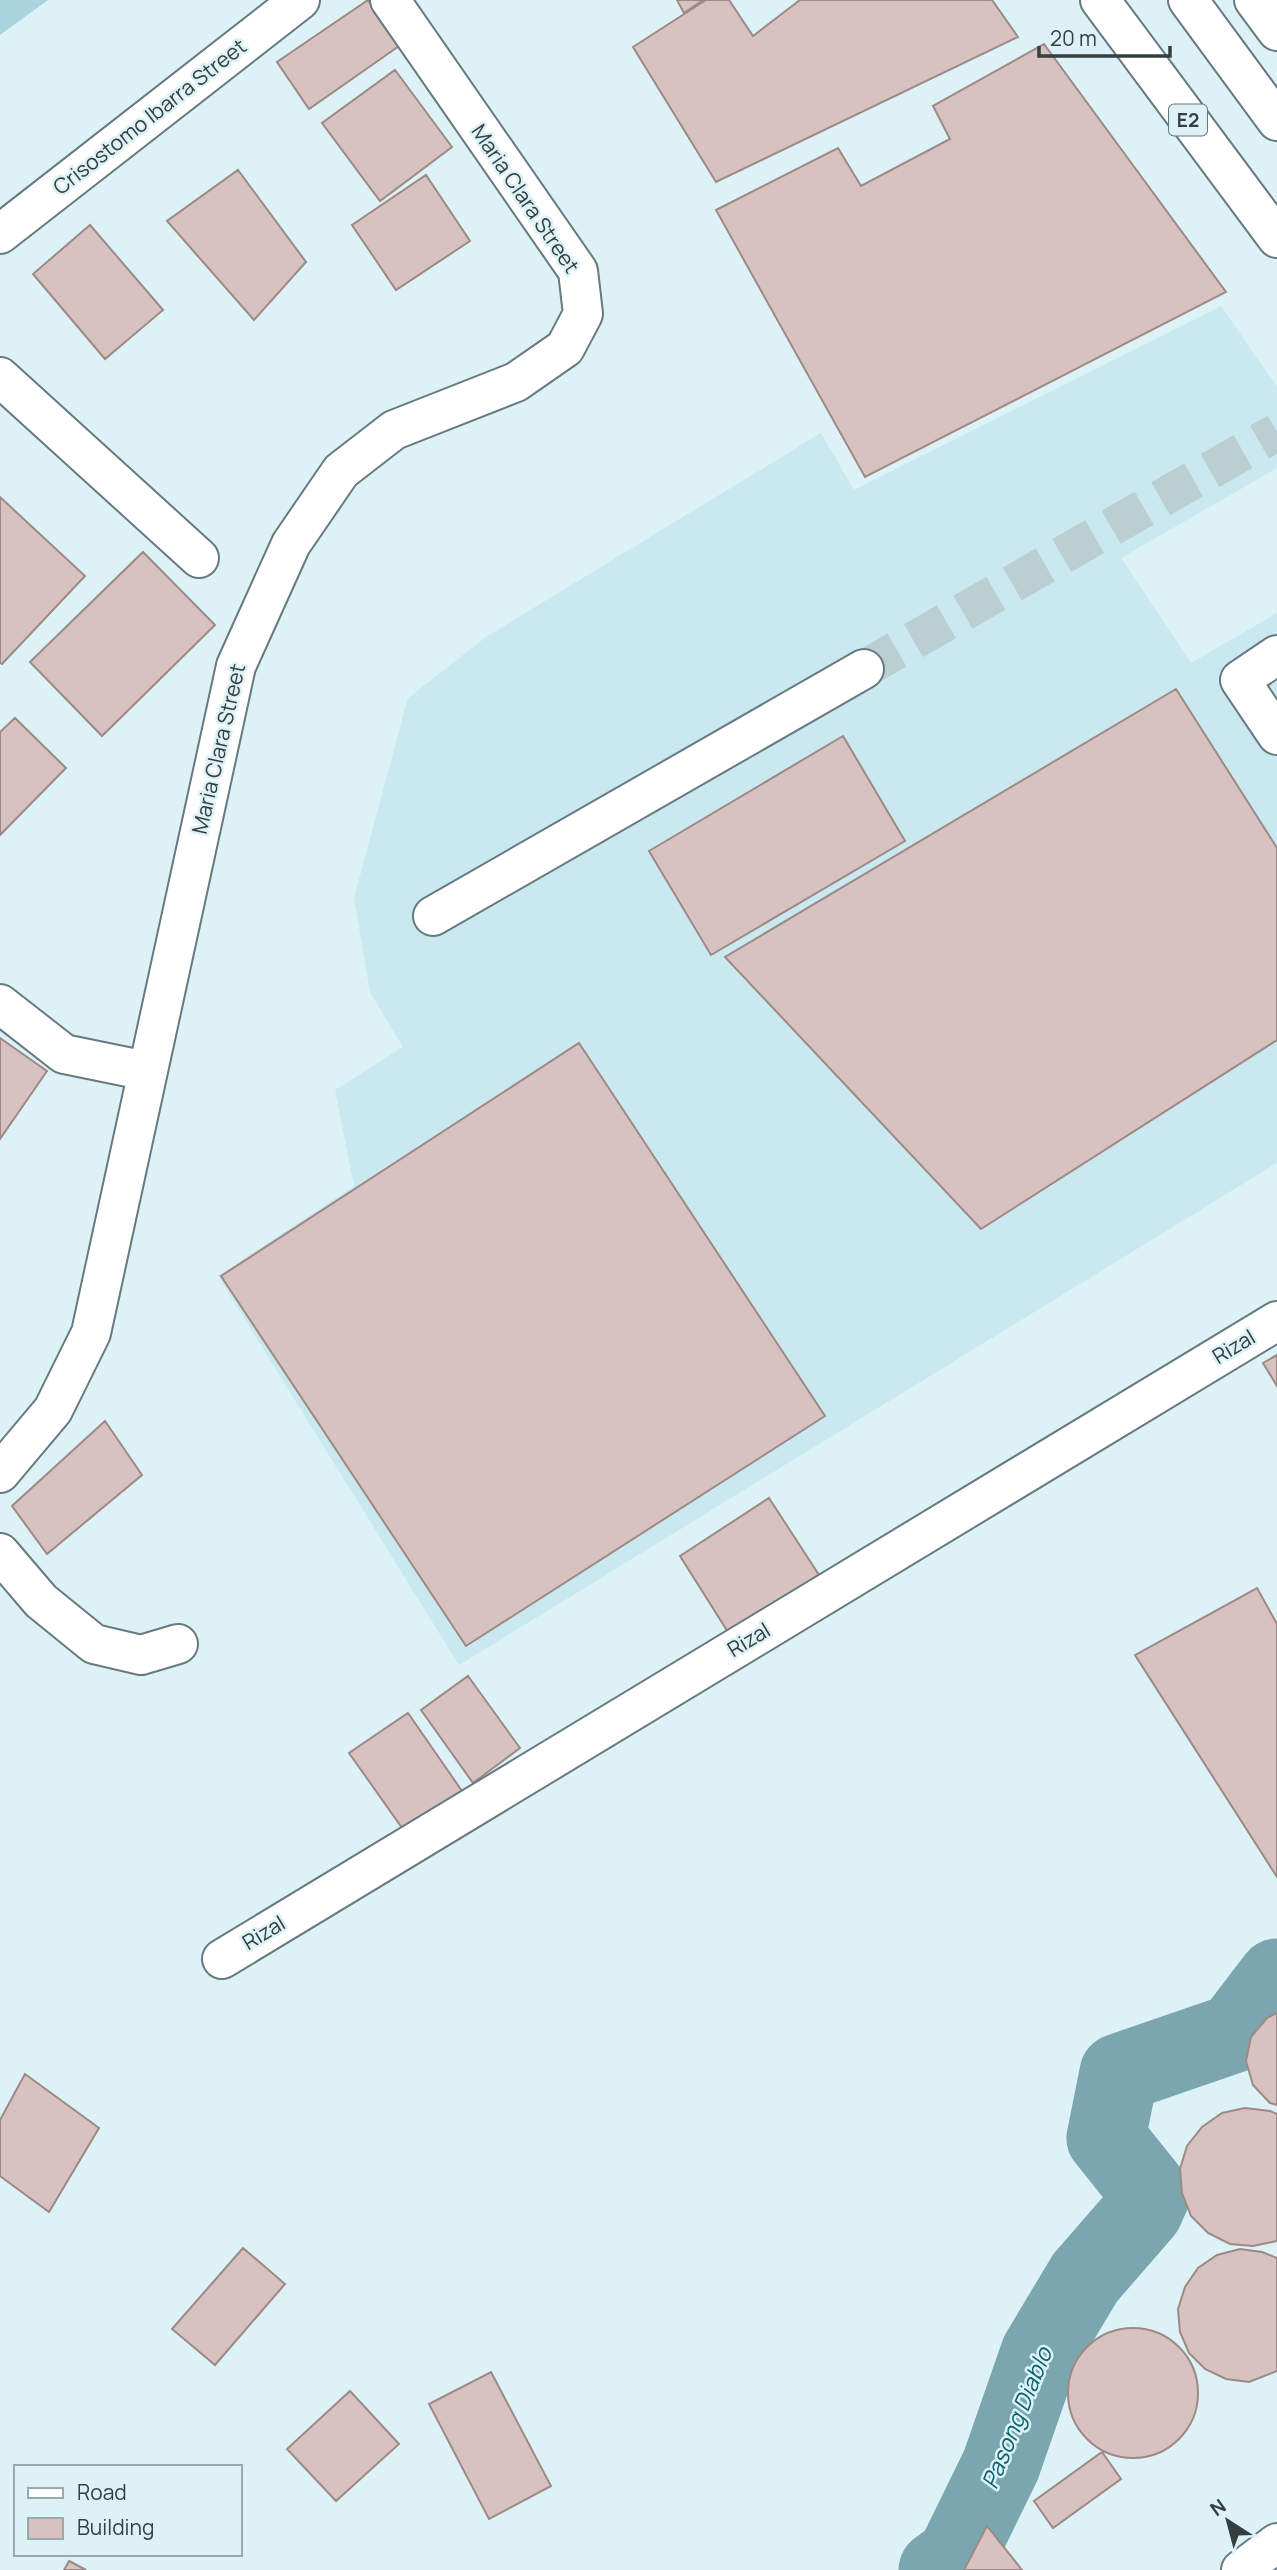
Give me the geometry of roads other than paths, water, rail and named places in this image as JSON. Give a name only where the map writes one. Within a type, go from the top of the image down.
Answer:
[{"type":"main road","name":"Crisostomo Ibarra Street","points":[[0,234],[300,0]]},
{"type":"main road","name":"Maria Clara Street","points":[[0,1473],[53,1410],[90,1333],[236,666],[291,544],[341,471],[394,430],[516,382],[565,348],[583,314],[578,271],[390,0]]},
{"type":"main road","points":[[1098,0],[1277,246]]},
{"type":"main road","name":"E2","points":[[1098,0],[1277,238]]},
{"type":"main road","points":[[1188,0],[1277,121]]},
{"type":"main road","points":[[1211,0],[1277,90]]},
{"type":"main road","points":[[1254,0],[1277,31]]},
{"type":"main road","points":[[0,377],[199,558]]},
{"type":"main road","points":[[1277,655],[1240,680],[1277,735]]},
{"type":"main road","points":[[433,916],[864,669]]},
{"type":"main road","points":[[0,1004],[64,1054],[147,1071]]},
{"type":"main road","name":"Rizal","points":[[222,1959],[1277,1321]]},
{"type":"main road","points":[[0,1553],[41,1601],[94,1644],[141,1655],[178,1644]]},
{"type":"main road","points":[[1241,2570],[1277,2543]]},
{"type":"waterway","name":"Pasong Diablo","points":[[938,2570],[956,2557],[1001,2465],[1040,2353],[1085,2278],[1144,2210],[1151,2194],[1106,2138],[1119,2073],[1235,2033],[1277,1978]]},
{"type":"tunnel","points":[[864,669],[1277,432]]}]
